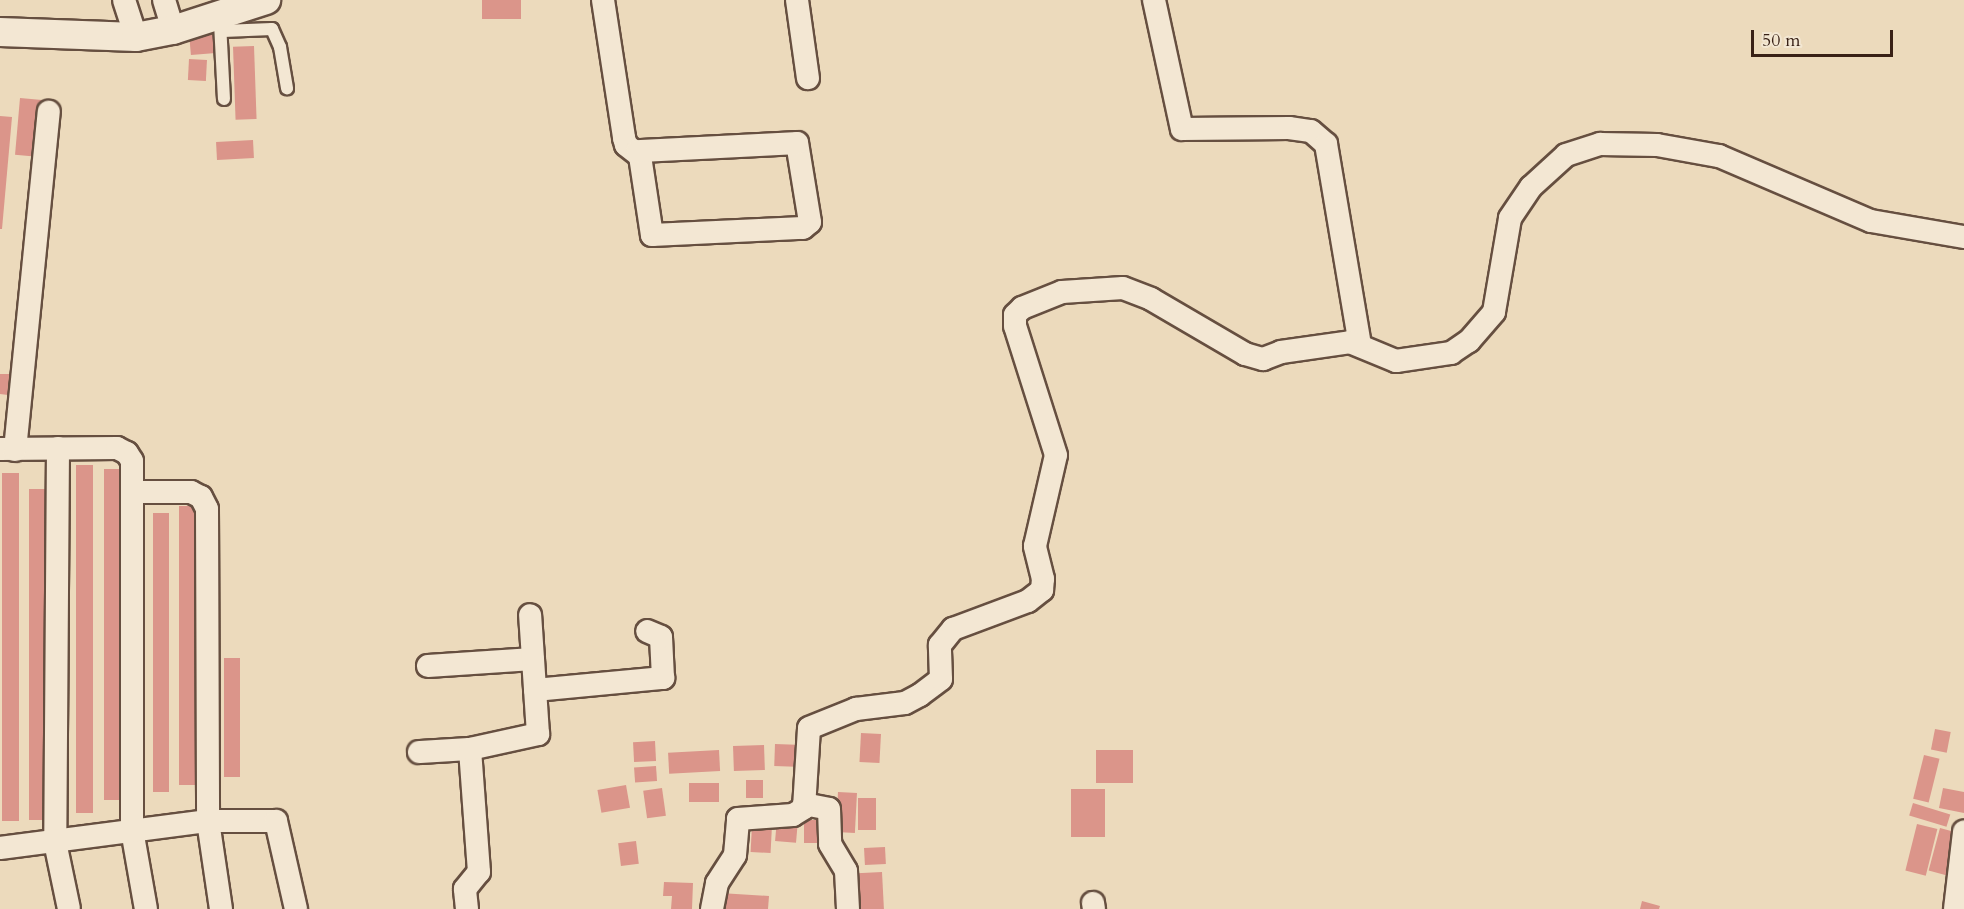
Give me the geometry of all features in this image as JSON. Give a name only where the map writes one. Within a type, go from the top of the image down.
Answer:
[{"type":"street","points":[[124,0],[136,37]]},
{"type":"street","points":[[164,0],[173,30]]},
{"type":"street","points":[[0,32],[136,37],[221,23],[266,0]]},
{"type":"street","points":[[603,0],[626,145],[637,151],[797,142],[810,222],[803,228],[652,236],[637,151]]},
{"type":"street","points":[[796,0],[808,78]]},
{"type":"street","points":[[1154,0],[1182,129],[1289,128],[1311,130],[1326,144],[1360,345]]},
{"type":"street","points":[[49,112],[8,450],[117,448],[127,453],[134,492],[132,830],[146,909]]},
{"type":"street","points":[[712,909],[714,889],[735,855],[738,819],[800,812],[804,804],[809,728],[856,709],[905,703],[920,695],[941,679],[939,645],[953,629],[1028,602],[1042,590],[1043,579],[1035,546],[1056,455],[1015,326],[1015,315],[1022,308],[1062,292],[1123,288],[1151,299],[1245,354],[1263,359],[1281,352],[1350,342],[1390,360],[1410,361],[1451,353],[1469,341],[1494,312],[1510,218],[1552,165],[1591,146],[1658,145],[1719,156],[1871,221],[1940,236],[1964,237]]},
{"type":"street","points":[[58,448],[55,842],[69,909]]},
{"type":"street","points":[[134,492],[191,492],[201,497],[207,509],[208,821],[221,909]]},
{"type":"street","points":[[418,752],[470,749],[538,734],[530,615]]},
{"type":"street","points":[[535,690],[663,678],[661,637],[647,631]]},
{"type":"street","points":[[429,666],[533,659]]},
{"type":"street","points":[[467,909],[465,889],[479,872],[470,749]]},
{"type":"street","points":[[804,804],[829,809],[830,844],[846,871],[848,909]]},
{"type":"street","points":[[0,848],[208,821],[276,821],[296,909]]},
{"type":"street","points":[[1955,909],[1964,832]]},
{"type":"lane","points":[[224,99],[221,23],[272,29],[280,47],[287,88]]},
{"type":"building","points":[[482,0],[521,0],[521,19],[482,19]]},
{"type":"building","points":[[214,32],[216,53],[191,55],[189,34]]},
{"type":"building","points":[[254,46],[257,119],[236,120],[233,47]]},
{"type":"building","points":[[189,59],[207,60],[206,81],[188,80]]},
{"type":"building","points":[[20,98],[45,100],[40,157],[15,155]]},
{"type":"building","points":[[0,116],[12,117],[2,229],[0,229]]},
{"type":"building","points":[[253,140],[254,158],[217,160],[216,142]]},
{"type":"building","points":[[0,374],[10,374],[8,395],[0,394]]},
{"type":"building","points":[[76,465],[93,465],[93,813],[76,813]]},
{"type":"building","points":[[104,469],[121,469],[121,800],[104,800]]},
{"type":"building","points":[[2,473],[19,473],[19,821],[2,821]]},
{"type":"building","points":[[29,489],[46,489],[46,820],[29,820]]},
{"type":"building","points":[[179,506],[196,506],[196,785],[179,785]]},
{"type":"building","points":[[153,513],[169,513],[169,792],[153,792]]},
{"type":"building","points":[[224,658],[240,658],[240,777],[224,777]]},
{"type":"building","points":[[1935,729],[1951,732],[1947,753],[1931,750]]},
{"type":"building","points":[[861,733],[881,734],[879,763],[859,762]]},
{"type":"building","points":[[655,741],[656,761],[634,762],[633,742]]},
{"type":"building","points":[[775,744],[803,745],[802,767],[774,766]]},
{"type":"building","points":[[764,745],[765,770],[734,771],[733,746]]},
{"type":"building","points":[[719,750],[720,771],[669,774],[668,753]]},
{"type":"building","points":[[1096,750],[1133,750],[1133,783],[1096,783]]},
{"type":"building","points":[[1924,755],[1940,759],[1929,803],[1913,799]]},
{"type":"building","points":[[656,766],[657,781],[635,782],[634,768]]},
{"type":"building","points":[[746,780],[763,780],[763,798],[746,798]]},
{"type":"building","points":[[689,783],[719,783],[719,802],[689,802]]},
{"type":"building","points":[[626,785],[630,808],[601,813],[597,790]]},
{"type":"building","points":[[662,788],[666,816],[647,818],[643,791]]},
{"type":"building","points":[[1943,788],[1964,792],[1964,813],[1939,808]]},
{"type":"building","points":[[1071,789],[1105,789],[1105,837],[1071,837]]},
{"type":"building","points":[[838,792],[857,793],[855,833],[836,832]]},
{"type":"building","points":[[858,798],[876,798],[876,830],[858,830]]},
{"type":"building","points":[[1913,803],[1950,814],[1946,827],[1909,815]]},
{"type":"building","points":[[777,819],[798,821],[796,843],[775,841]]},
{"type":"building","points":[[804,820],[824,820],[824,843],[804,843]]},
{"type":"building","points":[[1917,824],[1937,829],[1926,876],[1905,871]]},
{"type":"building","points":[[752,825],[772,826],[771,853],[751,852]]},
{"type":"building","points":[[1940,828],[1959,833],[1948,876],[1929,871]]},
{"type":"building","points":[[636,841],[639,864],[621,866],[618,843]]},
{"type":"building","points":[[885,847],[886,864],[865,865],[864,848]]},
{"type":"building","points":[[882,872],[884,909],[854,909],[852,874]]},
{"type":"building","points":[[664,882],[693,883],[692,909],[671,909],[672,896],[663,896]]},
{"type":"building","points":[[720,893],[769,896],[768,909],[719,909]]},
{"type":"building","points":[[1642,901],[1660,906],[1659,909],[1640,909]]}]
